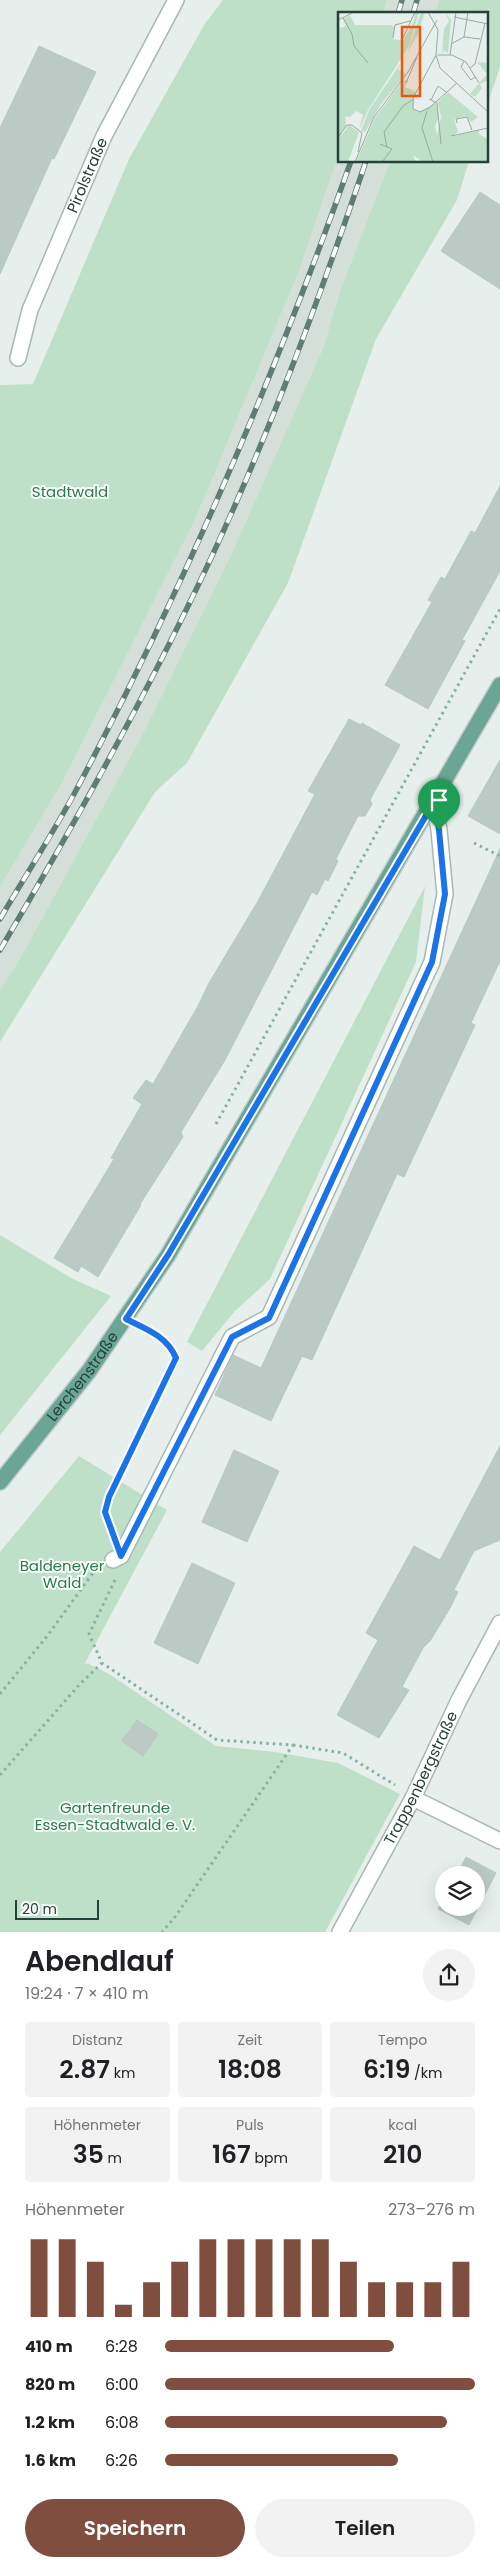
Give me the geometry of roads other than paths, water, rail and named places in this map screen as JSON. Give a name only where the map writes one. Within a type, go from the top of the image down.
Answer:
[{"type":"main road","name":"Lerchenstraße","points":[[0,1482],[89,1371],[168,1255],[434,802],[500,684]]},
{"type":"street","name":"Pirolstraße","points":[[18,358],[30,310],[104,136],[176,0]]},
{"type":"street","points":[[117,1558],[232,1337],[269,1318],[432,962],[445,894],[439,830],[434,802]]},
{"type":"street","name":"Trappenbergstraße","points":[[340,1932],[413,1798],[459,1700],[500,1624]]},
{"type":"street","points":[[413,1798],[500,1840]]},
{"type":"railway","points":[[399,12],[402,0]]},
{"type":"railway","points":[[414,12],[417,0]]},
{"type":"railway","points":[[0,919],[73,796],[152,641],[189,563],[258,404],[351,162]]},
{"type":"railway","points":[[0,950],[50,865],[121,736],[215,550],[285,386],[327,274],[366,162]]},
{"type":"park label","name":"Stadtwald","points":[[70,492]]},
{"type":"park label","name":"Baldeneyer Wald","points":[[62,1574]]},
{"type":"park label","name":"Gartenfreunde Essen-Stadtwald e. V.","points":[[115,1816]]}]
